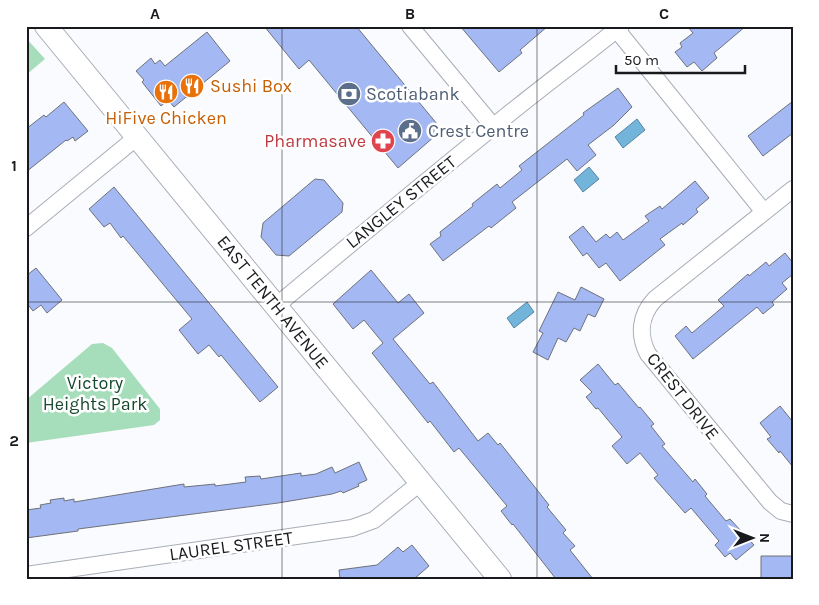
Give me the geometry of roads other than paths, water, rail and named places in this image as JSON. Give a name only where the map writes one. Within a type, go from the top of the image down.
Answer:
[{"type":"main road","name":"EAST TENTH AVENUE","points":[[46,26],[500,579]]},
{"type":"street","points":[[410,26],[494,126]]},
{"type":"street","points":[[619,28],[764,212]]},
{"type":"street","name":"LANGLEY STREET","points":[[276,306],[387,212],[619,28]]},
{"type":"street","points":[[26,228],[137,137]]},
{"type":"street","name":"CREST DRIVE","points":[[793,189],[655,300],[645,313],[641,328],[641,336],[648,354],[770,502],[781,510],[793,514]]},
{"type":"street","name":"LAUREL STREET","points":[[26,576],[352,528],[374,520],[421,482]]},
{"type":"water","points":[[637,119],[645,130],[623,148],[615,137]]},
{"type":"water","points":[[589,167],[599,179],[583,192],[574,180]]},
{"type":"water","points":[[527,302],[534,312],[514,328],[507,318]]},
{"type":"place","name":"Sushi Box","points":[[192,86]]},
{"type":"place","name":"HiFive Chicken","points":[[166,92]]},
{"type":"place","name":"Scotiabank","points":[[349,94]]},
{"type":"place","name":"Crest Centre","points":[[410,131]]},
{"type":"place","name":"Pharmasave","points":[[383,141]]},
{"type":"park label","name":"Victory Heights Park","points":[[95,393]]}]
